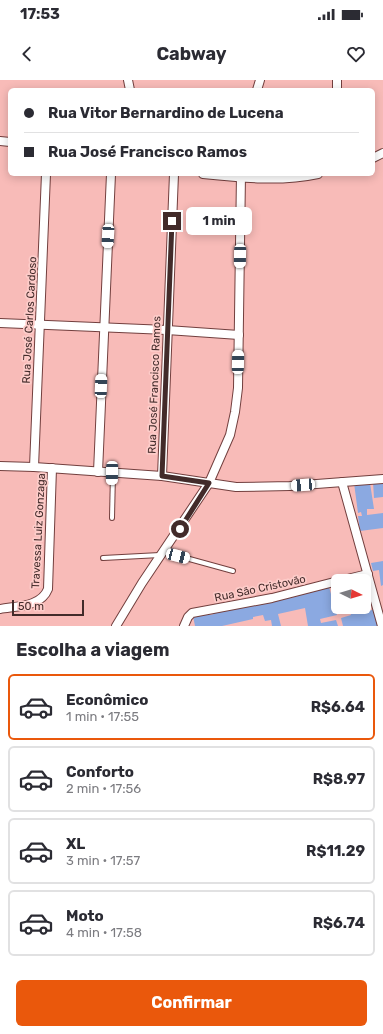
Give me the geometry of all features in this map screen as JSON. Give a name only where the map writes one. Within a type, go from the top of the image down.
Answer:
[{"type":"street","name":"Rua José Carlos Cardoso","points":[[34,467],[46,176]]},
{"type":"street","points":[[98,472],[112,176]]},
{"type":"street","name":"Rua José Francisco Ramos","points":[[162,476],[174,176]]},
{"type":"street","points":[[116,626],[142,583],[163,554],[209,483],[230,435],[236,412],[238,388],[241,176],[308,176]]},
{"type":"street","points":[[0,323],[39,326],[167,330],[239,335]]},
{"type":"street","points":[[0,466],[52,468],[162,476],[236,487],[383,479]]},
{"type":"street","name":"Travessa Luiz Gonzaga","points":[[0,609],[32,604],[45,596],[48,589],[52,468]]},
{"type":"street","points":[[342,482],[368,574]]},
{"type":"street","name":"Rua São Cristovão","points":[[184,626],[188,617],[192,613],[272,598],[331,583]]},
{"type":"street","points":[[371,585],[382,626]]},
{"type":"lane","points":[[112,473],[112,518]]},
{"type":"lane","points":[[103,558],[163,554],[233,571]]},
{"type":"building","points":[[381,481],[381,483],[383,483],[383,497],[374,498],[373,482]]},
{"type":"building","points":[[354,483],[370,483],[374,509],[367,509],[367,515],[383,513],[383,528],[360,531],[358,516],[362,516],[361,512],[358,513]]},
{"type":"building","points":[[383,561],[383,585],[381,586],[379,570],[373,571],[371,563]]},
{"type":"building","points":[[329,587],[331,594],[331,614],[337,615],[320,619],[321,623],[336,620],[338,626],[308,626],[305,608],[278,614],[281,626],[272,626],[271,620],[265,621],[263,615],[253,617],[253,619],[222,626],[195,626],[193,616],[209,613],[210,615],[214,614],[213,612],[298,596],[297,593]]},
{"type":"building","points":[[375,609],[379,626],[343,626],[341,618],[351,615],[371,614],[371,610]]},
{"type":"route","points":[[172,221],[167,315],[162,476],[209,483],[180,529]]}]
